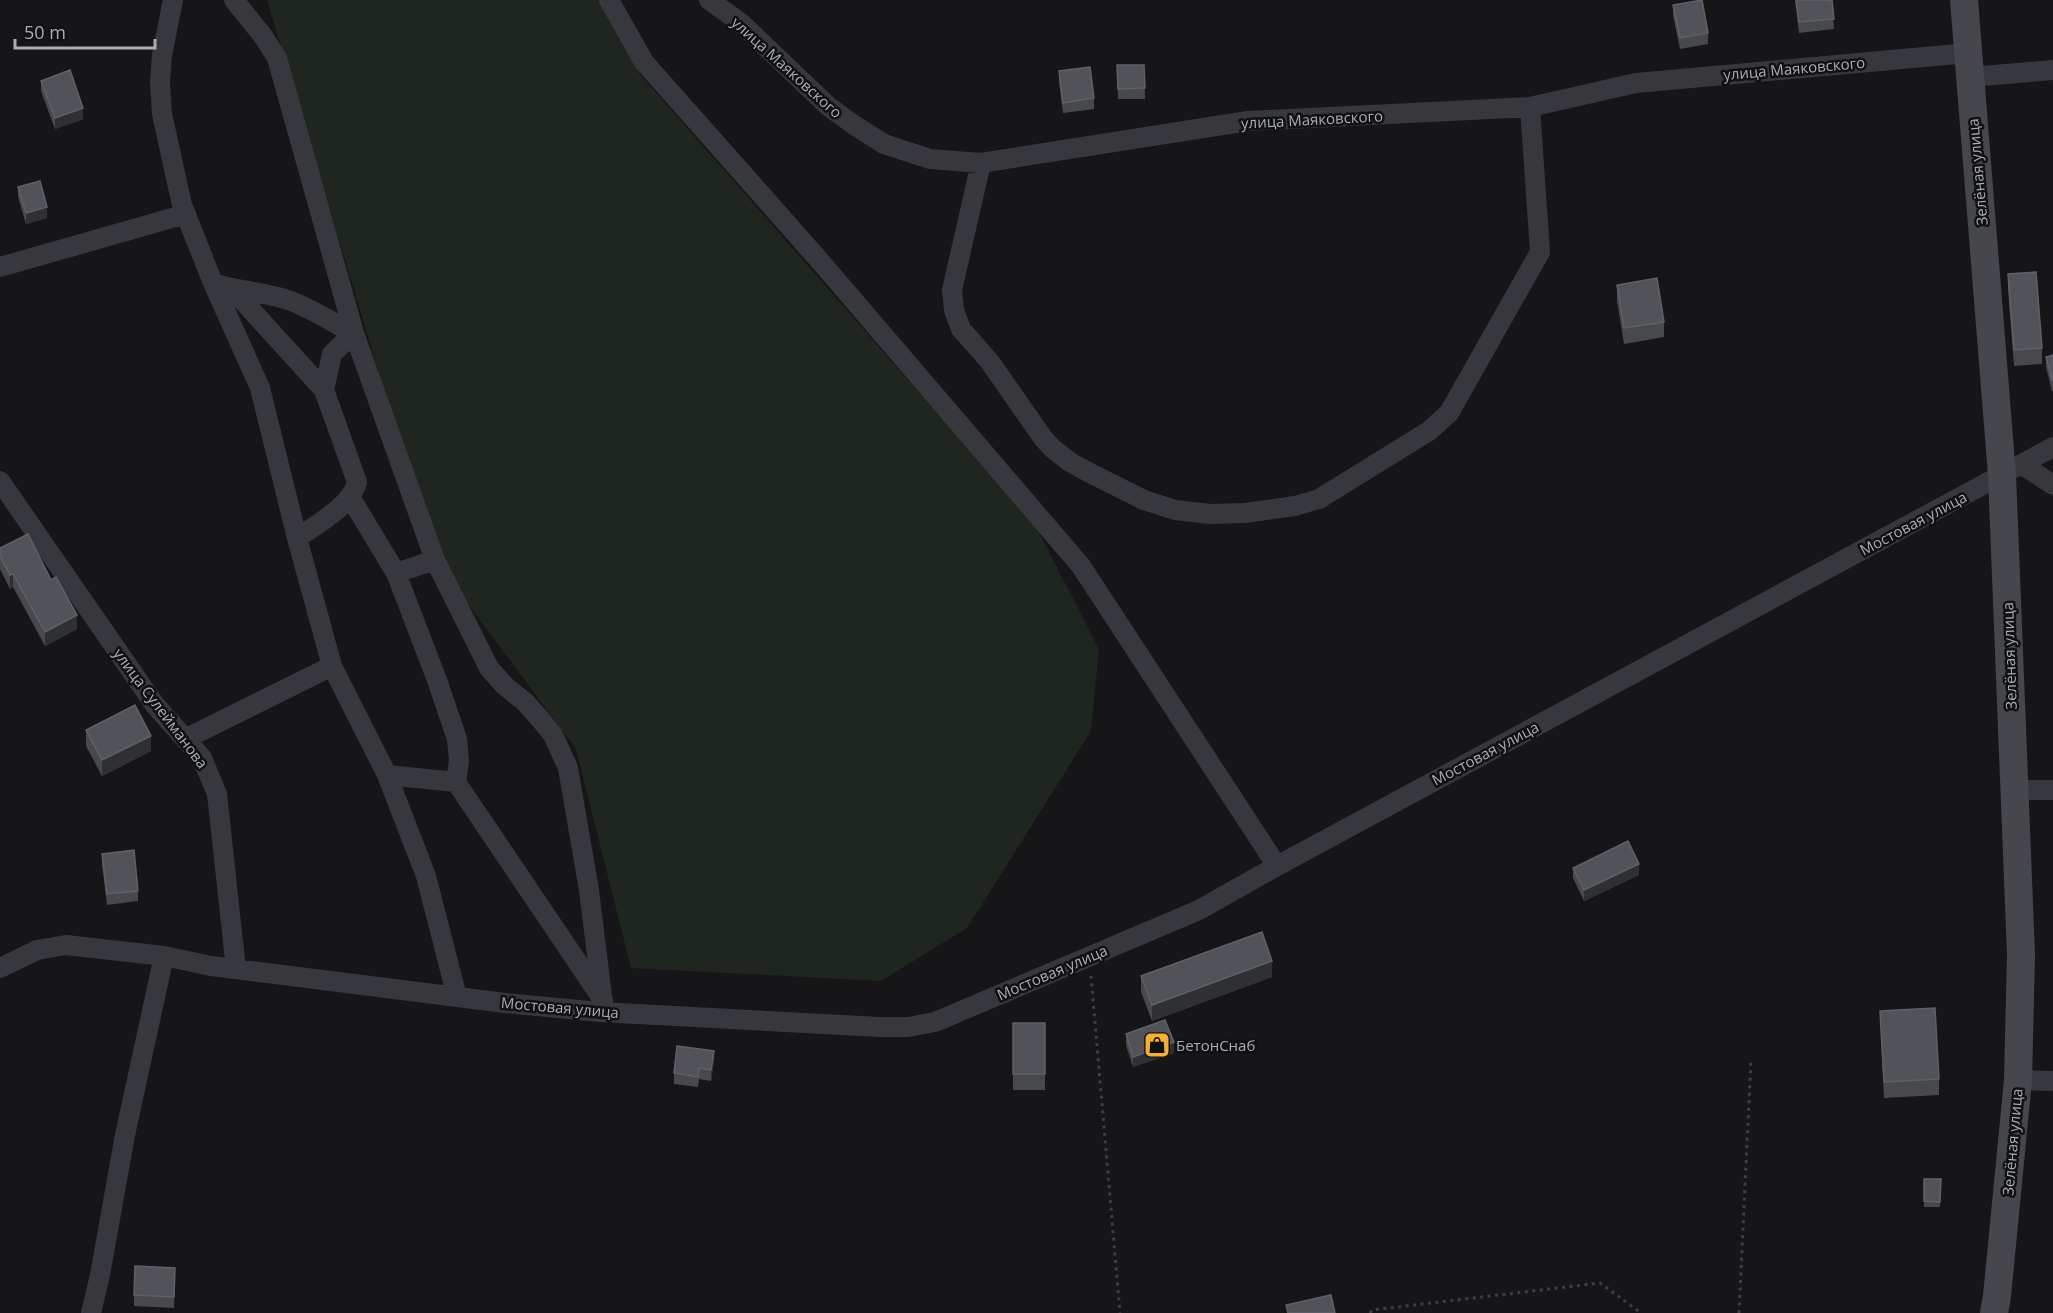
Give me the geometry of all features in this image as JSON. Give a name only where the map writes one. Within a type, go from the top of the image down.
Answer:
[{"type":"main road","name":"Зелёная улица","points":[[1964,0],[2011,470],[2014,790],[2021,955],[2018,1080],[1994,1313]]},
{"type":"street","points":[[172,0],[162,55],[162,114],[182,205],[213,283],[260,388],[332,666],[387,775],[426,876],[457,997]]},
{"type":"street","points":[[234,0],[263,36],[277,58],[354,333],[435,560],[489,668],[541,720],[553,735],[563,754],[568,768],[589,890],[601,1006]]},
{"type":"street","points":[[609,0],[644,62],[820,261],[1081,566],[1277,866]]},
{"type":"street","name":"улица Маяковского","points":[[709,0],[741,23],[828,106],[885,144],[930,159],[981,163],[1248,121],[1530,107],[1636,83],[1969,65],[2053,70]]},
{"type":"street","points":[[981,163],[952,290],[954,310],[961,329],[990,362],[1043,438],[1070,462],[1144,500],[1192,514],[1245,513],[1294,506],[1319,499],[1429,430],[1449,413],[1540,252],[1530,107]]},
{"type":"street","points":[[0,267],[186,214]]},
{"type":"street","points":[[213,283],[233,290],[246,290],[292,301],[354,333]]},
{"type":"street","points":[[233,290],[324,390],[357,482],[355,491],[350,497],[297,538]]},
{"type":"street","points":[[324,390],[332,354],[354,333]]},
{"type":"street","name":"Мостовая улица","points":[[0,968],[37,950],[66,945],[164,956],[210,966],[457,997],[908,1027],[935,1022],[1199,910],[2053,447]]},
{"type":"street","points":[[2011,470],[2053,485]]},
{"type":"street","name":"улица Сулейманова","points":[[0,480],[155,705],[187,738],[207,767],[217,794],[236,969]]},
{"type":"street","points":[[350,497],[396,573],[437,680],[457,739],[459,761],[456,782],[601,1006]]},
{"type":"street","points":[[396,573],[435,560]]},
{"type":"street","points":[[187,738],[332,666]]},
{"type":"street","points":[[387,775],[456,782]]},
{"type":"street","points":[[2014,790],[2053,790]]},
{"type":"street","points":[[91,1313],[125,1135],[164,956]]},
{"type":"street","points":[[2018,1080],[2053,1081]]},
{"type":"path","points":[[1089,957],[1120,1313]]},
{"type":"path","points":[[1739,1313],[1751,1059]]},
{"type":"path","points":[[1370,1313],[1372,1310],[1600,1283],[1641,1313]]},
{"type":"shaded area","points":[[267,0],[605,0],[639,73],[1035,525],[1099,649],[1091,731],[967,928],[881,981],[631,968],[576,749],[435,560]]},
{"type":"building","points":[[1702,0],[1708,33],[1680,38],[1673,5]]},
{"type":"building","points":[[1796,0],[1832,0],[1834,19],[1799,22]]},
{"type":"building","points":[[1117,65],[1144,65],[1145,88],[1118,89]]},
{"type":"building","points":[[1090,67],[1094,98],[1063,103],[1059,71]]},
{"type":"building","points":[[70,70],[83,108],[55,118],[41,81]]},
{"type":"building","points":[[40,181],[47,207],[26,213],[18,187]]},
{"type":"building","points":[[2036,272],[2042,348],[2014,350],[2008,274]]},
{"type":"building","points":[[1657,278],[1664,322],[1624,328],[1617,285]]},
{"type":"building","points":[[2053,355],[2053,380],[2052,380],[2046,357]]},
{"type":"building","points":[[28,534],[51,580],[56,577],[77,615],[45,632],[13,574],[10,575],[0,556],[0,548]]},
{"type":"building","points":[[135,705],[151,736],[102,760],[86,730]]},
{"type":"building","points":[[1628,841],[1639,864],[1584,890],[1573,868]]},
{"type":"building","points":[[134,850],[138,891],[107,894],[102,854]]},
{"type":"building","points":[[1262,932],[1272,961],[1152,1005],[1141,976]]},
{"type":"building","points":[[1935,1008],[1939,1079],[1884,1082],[1880,1011]]},
{"type":"building","points":[[1165,1020],[1174,1042],[1133,1057],[1126,1034]]},
{"type":"building","points":[[1013,1023],[1045,1023],[1045,1074],[1013,1074]]},
{"type":"building","points":[[677,1046],[714,1051],[711,1070],[699,1068],[698,1077],[674,1073]]},
{"type":"building","points":[[1924,1179],[1941,1179],[1940,1202],[1924,1201]]},
{"type":"building","points":[[135,1266],[175,1268],[174,1297],[134,1295]]},
{"type":"building","points":[[1331,1295],[1335,1313],[1288,1313],[1286,1305]]},
{"type":"place","name":"БетонСнаб","points":[[1157,1045]]}]
